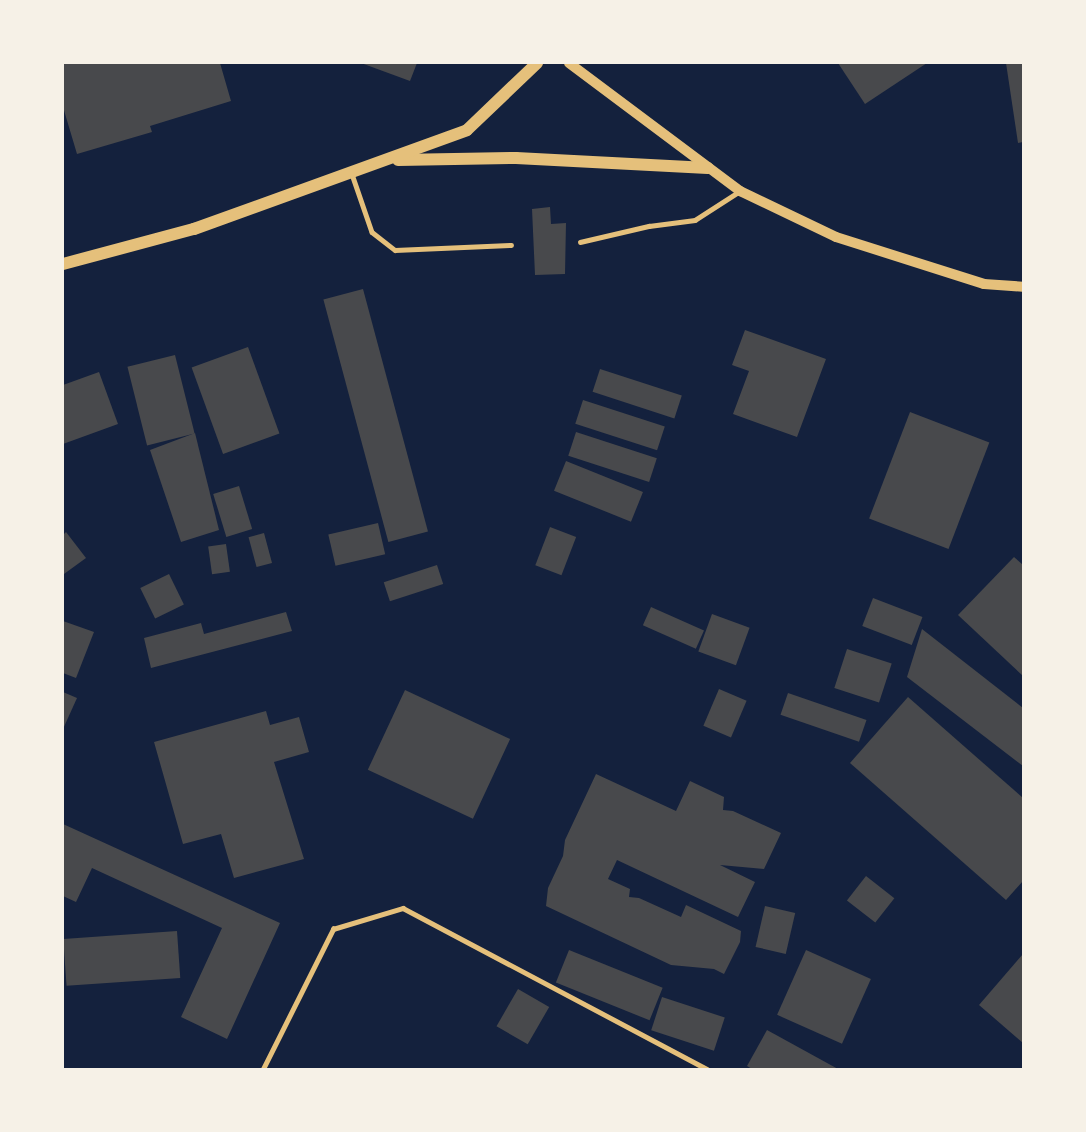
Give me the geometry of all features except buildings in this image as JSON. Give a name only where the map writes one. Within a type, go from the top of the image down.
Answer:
[{"type":"main road","points":[[63,264],[194,229],[390,160],[467,130],[537,63]]},
{"type":"main road","points":[[390,160],[516,159],[708,168]]},
{"type":"street","points":[[568,63],[740,191],[836,237],[984,284],[1023,287]]},
{"type":"lane","points":[[351,173],[372,232],[394,250],[511,245]]},
{"type":"lane","points":[[580,242],[650,226],[695,220],[740,191]]},
{"type":"lane","points":[[263,1069],[333,929],[403,908],[706,1069]]}]
